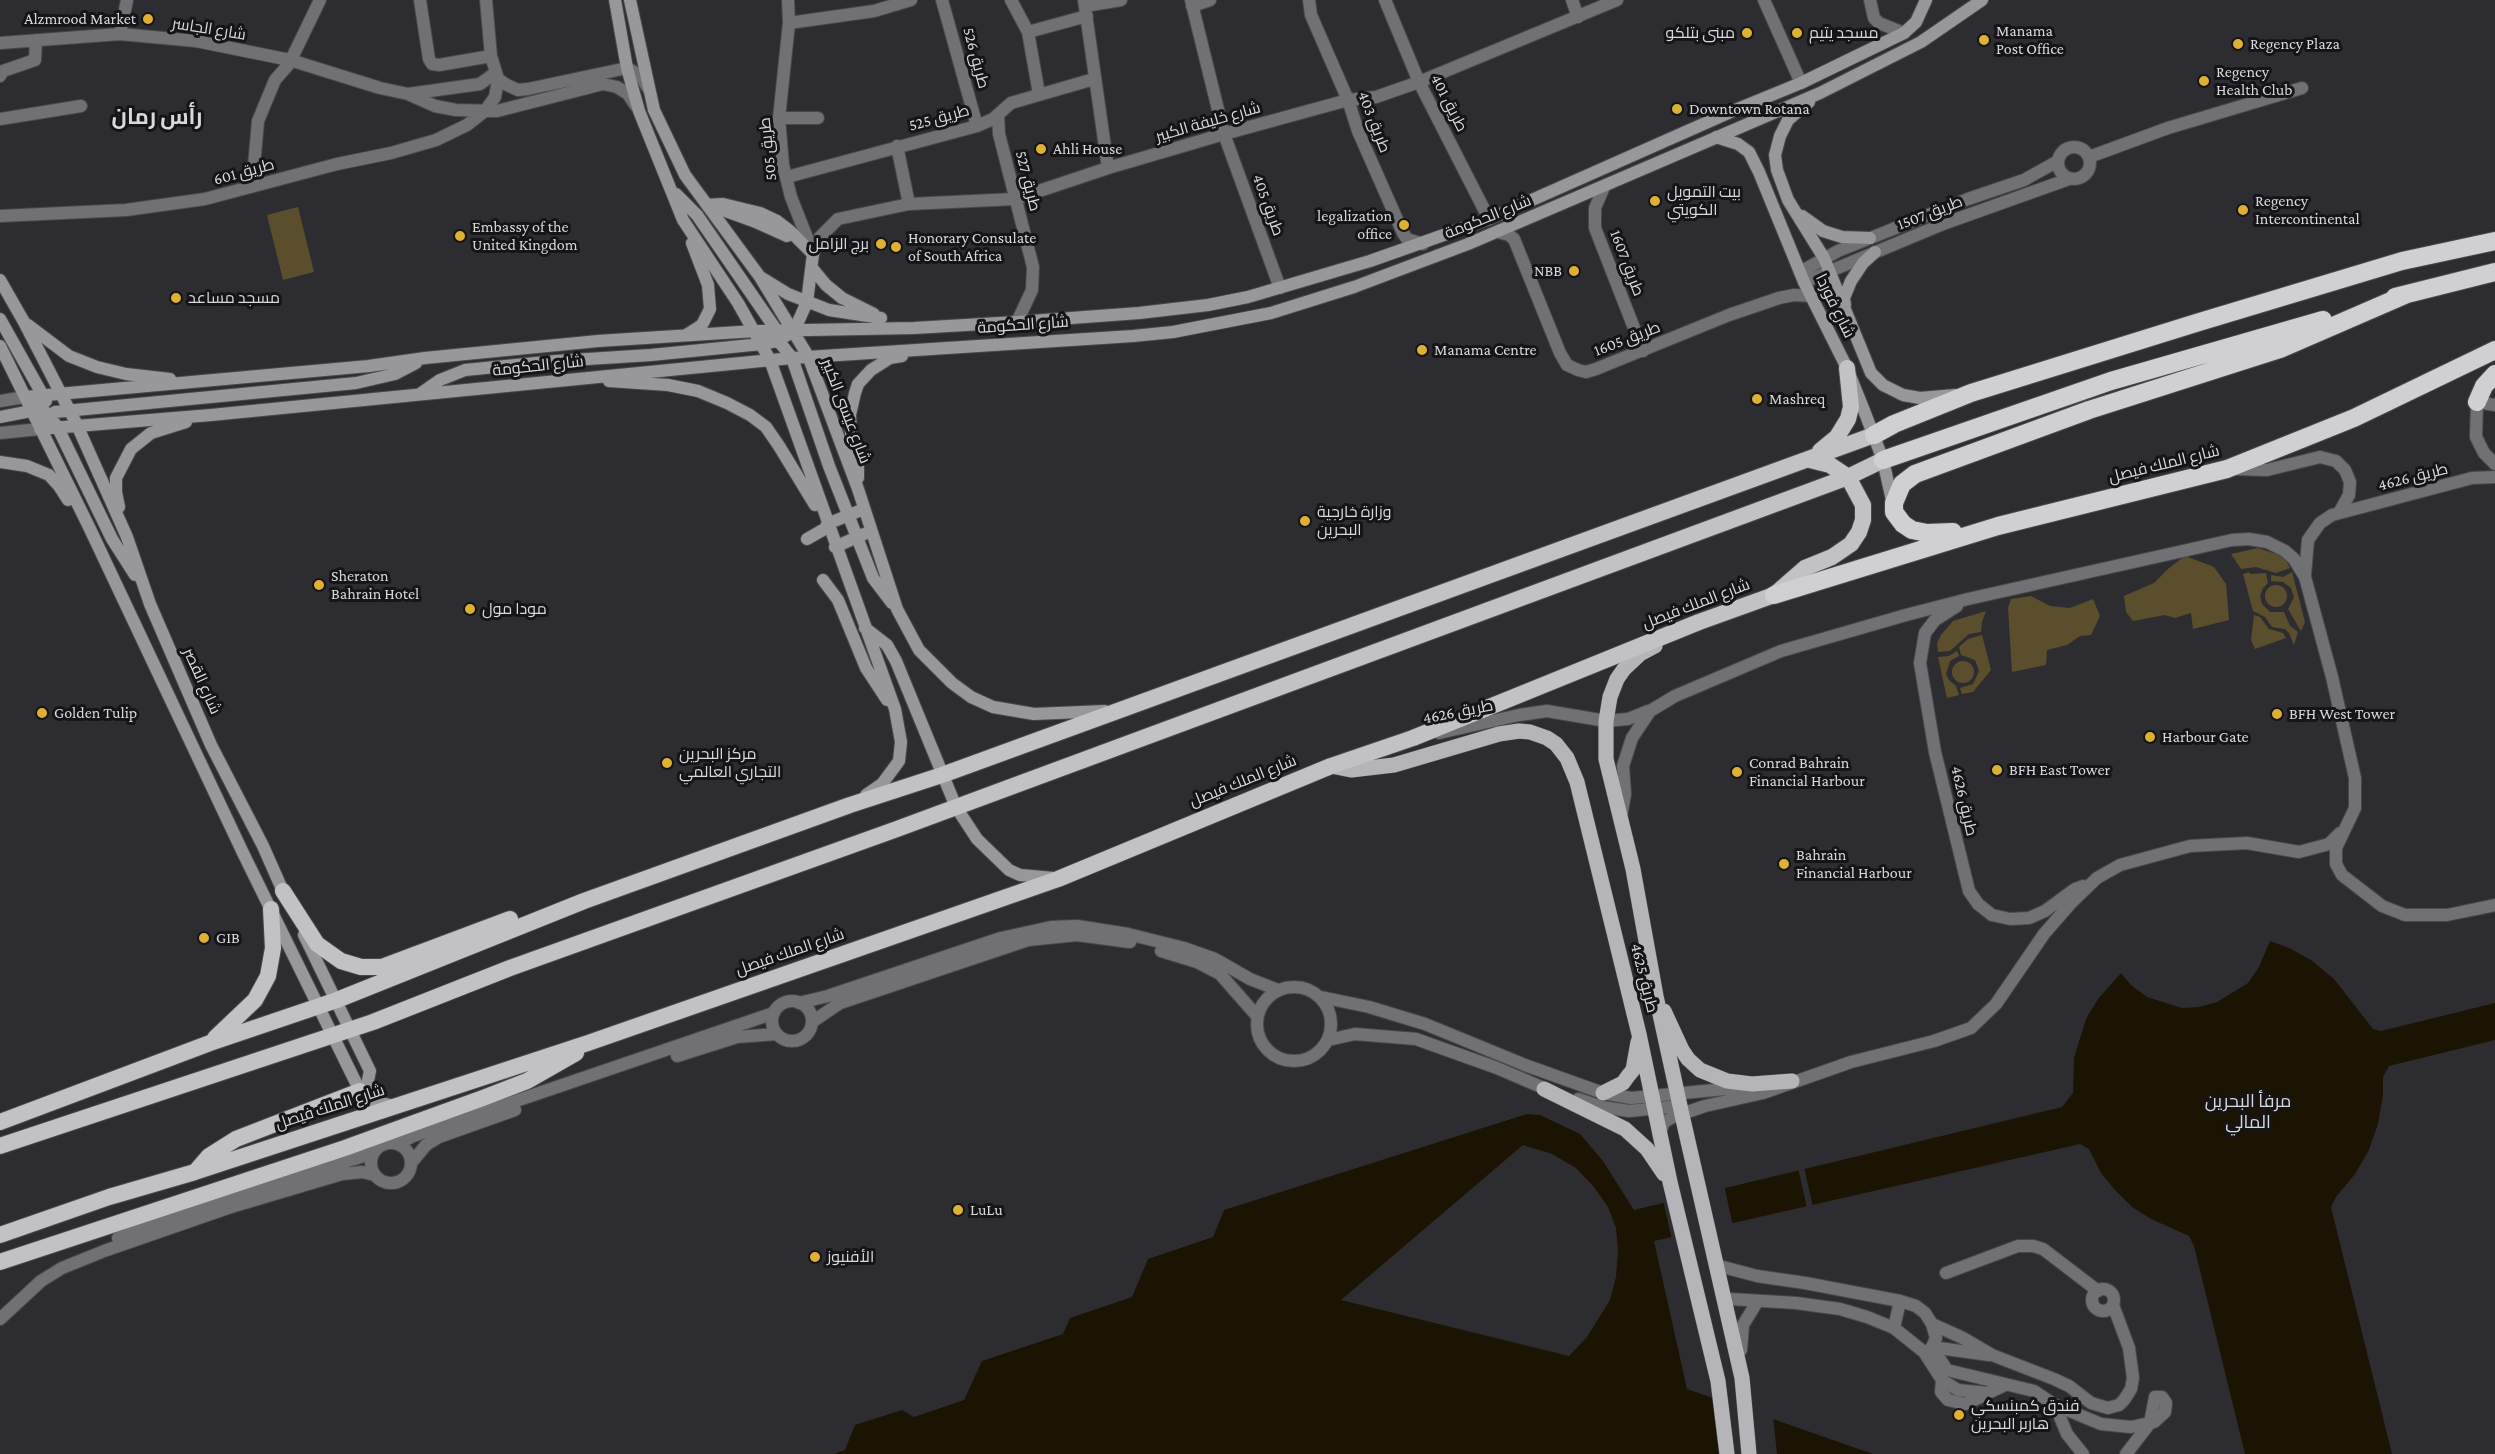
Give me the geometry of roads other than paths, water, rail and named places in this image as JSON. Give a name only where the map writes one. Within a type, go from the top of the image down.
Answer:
[{"type":"highway","points":[[0,1122],[210,1043],[337,1000],[584,901],[850,805],[942,775],[1810,460],[1971,393],[2390,265],[2495,241]]},
{"type":"highway","points":[[0,1146],[332,1037],[510,968],[956,807],[1848,477],[1883,460],[2111,381],[2407,294],[2495,272]]},
{"type":"highway","points":[[1998,526],[1948,533],[1912,530],[1894,513],[1896,494],[1902,484],[1915,474],[2089,410],[2280,349],[2407,294]]},
{"type":"highway","name":"شارع الملك فيصل","points":[[0,1235],[109,1197],[195,1172],[588,1043],[1058,879],[1331,766],[1413,738],[1699,622],[1774,595],[1998,526],[2227,469],[2354,418],[2495,351]]},
{"type":"highway","points":[[1810,460],[1837,437],[1848,419],[1851,407],[1847,368]]},
{"type":"highway","points":[[2486,403],[2484,386],[2495,374]]},
{"type":"highway","points":[[1774,595],[1805,568],[1832,557],[1851,544],[1863,520],[1863,505],[1848,477],[1830,465],[1810,460]]},
{"type":"highway","points":[[283,891],[316,944],[341,962],[361,967],[382,967],[508,920],[584,901]]},
{"type":"highway","points":[[210,1043],[255,1000],[268,976],[273,948],[271,909]]},
{"type":"highway","points":[[0,1262],[334,1152],[527,1082],[555,1067],[588,1043]]},
{"type":"highway","points":[[195,1172],[209,1156],[236,1139],[360,1091]]},
{"type":"main road","points":[[615,0],[627,69],[639,111],[708,285],[710,309],[702,325],[684,336]]},
{"type":"main road","name":"شارع عيسى الكبير","points":[[630,0],[654,110],[680,164],[760,277],[808,356],[858,489],[897,609],[919,650],[952,683],[971,697],[993,707],[1034,714],[1059,715],[1117,710]]},
{"type":"main road","name":"شارع الحكومة","points":[[25,398],[45,408],[63,395],[183,381],[369,366],[425,358],[755,331],[778,336],[794,330],[914,328],[1017,322],[1139,313],[1208,305],[1280,288],[1423,244],[1489,219],[1735,110],[1801,84],[1904,33],[1916,22],[1926,0]]},
{"type":"main road","name":"شارع الحكومة","points":[[40,429],[211,415],[808,356],[1132,336],[1173,332],[1248,318],[1304,304],[1498,232],[1604,187],[1820,93],[1920,42],[1982,0]]},
{"type":"main road","name":"شارع فوردا","points":[[1820,93],[1788,120],[1780,136],[1775,155],[1777,170],[1788,200],[1824,258],[1871,374],[1903,395],[1920,398],[1971,393]]},
{"type":"main road","name":"شارع فوردا","points":[[1716,137],[1738,144],[1749,153],[1802,277],[1847,368],[1874,435],[1883,460],[1894,513]]},
{"type":"main road","points":[[672,190],[697,215],[792,358],[848,516],[873,578],[897,609]]},
{"type":"main road","points":[[1788,200],[1806,221],[1822,231],[1842,237],[1870,238]]},
{"type":"main road","points":[[707,205],[781,232],[813,254],[807,302],[794,330]]},
{"type":"main road","points":[[683,220],[755,331],[770,360],[835,547],[895,709],[901,742],[899,761],[882,784],[850,805]]},
{"type":"main road","points":[[1845,312],[1844,298],[1847,289],[1863,263],[1875,252]]},
{"type":"main road","points":[[812,268],[826,285],[843,298],[881,318],[914,328]]},
{"type":"main road","points":[[760,277],[807,302],[851,315],[881,318]]},
{"type":"main road","name":"شارع القصر","points":[[0,280],[63,395],[127,537],[144,589],[211,744],[263,846],[370,1071],[367,1085],[360,1091]]},
{"type":"main road","points":[[0,319],[45,408],[57,426],[112,539],[144,589]]},
{"type":"main road","points":[[24,322],[69,356],[97,367],[126,374],[153,375],[183,381]]},
{"type":"main road","points":[[420,394],[440,380],[465,370],[762,344],[778,336]]},
{"type":"main road","points":[[778,336],[808,356]]},
{"type":"main road","points":[[858,489],[858,459],[851,434],[850,415],[855,393],[863,376],[890,358],[976,345]]},
{"type":"main road","points":[[0,346],[25,398],[77,425]]},
{"type":"main road","points":[[0,417],[45,408],[70,410],[356,383],[395,374],[425,358]]},
{"type":"main road","points":[[581,378],[668,385],[698,392],[727,403],[750,416],[766,427],[827,523]]},
{"type":"main road","points":[[45,408],[40,429],[332,1037],[360,1091],[367,1098],[395,1106]]},
{"type":"main road","points":[[127,537],[116,492],[116,478],[131,449],[151,433],[211,415]]},
{"type":"main road","points":[[0,462],[27,466],[49,476],[90,529]]},
{"type":"main road","points":[[807,539],[827,523],[864,509]]},
{"type":"main road","points":[[835,547],[872,531]]},
{"type":"main road","points":[[823,580],[838,600],[866,668],[895,709]]},
{"type":"main road","name":"طريق 4625","points":[[1699,622],[1640,654],[1624,669],[1610,697],[1606,721],[1606,759],[1633,868],[1679,1106],[1742,1378],[1749,1454]]},
{"type":"main road","points":[[864,627],[887,645],[896,661],[956,807],[977,839],[1009,870],[1020,875],[1058,879]]},
{"type":"main road","name":"طريق 4625","points":[[1331,766],[1351,770],[1394,765],[1499,734],[1519,731],[1537,734],[1556,744],[1567,758],[1577,782],[1639,1034],[1659,1135],[1718,1381],[1727,1454]]},
{"type":"main road","points":[[1656,996],[1674,1029],[1682,1050],[1700,1070],[1727,1081],[1752,1084],[1792,1081]]},
{"type":"main road","points":[[1603,1094],[1623,1083],[1633,1070],[1639,1034]]},
{"type":"main road","points":[[1544,1089],[1625,1129],[1647,1149],[1672,1189]]},
{"type":"street","points":[[120,34],[127,0]]},
{"type":"street","points":[[258,185],[254,166],[258,121],[275,80],[290,60],[320,0]]},
{"type":"street","points":[[420,0],[429,59],[432,64],[439,65],[491,56]]},
{"type":"street","points":[[485,111],[495,97],[497,76],[491,56],[486,0]]},
{"type":"street","name":"طريق 505","points":[[788,0],[789,24],[779,118],[783,165],[791,197],[813,254]]},
{"type":"street","points":[[789,24],[874,11],[911,0]]},
{"type":"street","name":"طريق 526","points":[[942,0],[977,126]]},
{"type":"street","points":[[1011,0],[1028,32],[1039,94]]},
{"type":"street","points":[[1028,32],[1085,7],[1121,0]]},
{"type":"street","points":[[1192,3],[1210,0]]},
{"type":"street","name":"طريق 403","points":[[1309,0],[1311,15],[1402,233],[1407,239],[1423,244]]},
{"type":"street","name":"طريق 401","points":[[1385,0],[1419,82],[1489,219]]},
{"type":"street","points":[[1572,0],[1578,17]]},
{"type":"street","name":"شارع خليفة الكبير","points":[[813,254],[820,237],[838,219],[909,204],[1015,199],[1108,168],[1224,134],[1348,100],[1376,97],[1419,82],[1617,0]]},
{"type":"street","points":[[1764,0],[1801,84]]},
{"type":"street","points":[[1870,0],[1874,18],[1879,23],[1904,33]]},
{"type":"street","name":"طريق 405","points":[[1192,3],[1224,134],[1280,288]]},
{"type":"street","points":[[1085,7],[1108,168]]},
{"type":"street","name":"شارع الجاسر","points":[[0,43],[120,34],[196,41],[290,60],[380,88],[408,94]]},
{"type":"street","points":[[0,76],[3,71],[36,60],[36,40]]},
{"type":"street","points":[[497,76],[518,90],[627,69],[640,75],[648,89]]},
{"type":"street","points":[[408,94],[480,84],[497,76]]},
{"type":"street","name":"طريق 525","points":[[787,177],[977,126],[998,115],[1011,103],[1094,79]]},
{"type":"street","points":[[408,94],[446,108],[485,111],[505,109],[603,84],[617,87],[628,94],[639,111]]},
{"type":"street","points":[[2088,155],[2302,88]]},
{"type":"street","points":[[0,119],[81,106]]},
{"type":"street","name":"طريق 601","points":[[0,215],[126,210],[205,199],[436,140],[467,125],[485,111]]},
{"type":"street","name":"طريق 527","points":[[998,115],[999,134],[1033,267],[1032,291],[1017,322]]},
{"type":"street","points":[[779,118],[818,118]]},
{"type":"street","points":[[897,146],[909,204]]},
{"type":"street","points":[[2068,148],[2080,148],[2088,155],[2090,164],[2087,173],[2079,179],[2069,179],[2059,170],[2058,161],[2062,152],[2068,148]]},
{"type":"street","name":"طريق 1507","points":[[1802,277],[1824,258],[1968,199],[2024,180],[2058,161]]},
{"type":"street","name":"طريق 1507","points":[[1802,277],[1829,270],[2069,179]]},
{"type":"street","name":"طريق 1607","points":[[1604,187],[1595,207],[1595,228],[1642,351]]},
{"type":"street","name":"طريق 1605","points":[[1498,232],[1509,235],[1516,244],[1567,365],[1586,372],[1729,315],[1779,298],[1794,295],[1811,296]]},
{"type":"street","name":"شارع الحكومة","points":[[0,401],[25,398]]},
{"type":"street","points":[[2486,403],[2476,437],[2484,453],[2495,464]]},
{"type":"street","name":"شارع الحكومة","points":[[0,433],[40,429]]},
{"type":"street","points":[[2227,469],[2267,470],[2320,457],[2336,461],[2345,470],[2350,482],[2349,495],[2339,513]]},
{"type":"street","name":"طريق 4626","points":[[2495,477],[2472,478],[2339,513],[2320,523],[2311,533],[2306,547],[2305,577],[2332,677],[2355,778],[2356,800],[2350,824],[2336,848],[2337,864],[2342,874],[2382,906],[2400,913],[2425,917],[2495,905]]},
{"type":"street","name":"طريق 4626","points":[[1413,738],[1548,711],[1606,721],[1628,719],[1650,711],[1666,700],[1781,651],[1968,599],[2240,539],[2267,542],[2285,551],[2305,577]]},
{"type":"street","name":"طريق 4626","points":[[1968,599],[1935,620],[1925,633],[1920,663],[1935,752],[1969,891],[1978,904],[1992,915],[2010,919],[2029,918],[2045,911],[2075,889],[2090,884],[2120,865],[2190,846],[2247,843],[2290,851],[2313,849],[2329,844],[2350,824]]},
{"type":"street","name":"طريق 4626","points":[[1620,821],[1625,803],[1623,766],[1626,753],[1638,726],[1650,711]]},
{"type":"street","name":"طريق 4626","points":[[1654,1103],[1705,1106],[1763,1093],[1851,1062],[1950,1037],[1971,1028],[1996,1004],[2044,934],[2090,884]]},
{"type":"street","points":[[398,1144],[413,1136],[774,1013],[782,1005],[828,996],[1026,931],[1060,927],[1103,928],[1184,948],[1215,959],[1250,979],[1278,990]]},
{"type":"street","points":[[812,1022],[840,1003],[1005,947],[1028,940],[1077,935],[1125,941],[1197,962],[1220,974],[1257,1016]]},
{"type":"street","points":[[1321,997],[1332,1022],[1328,1040],[1316,1054],[1308,1059],[1290,1061],[1281,1059],[1266,1049],[1258,1032],[1257,1016],[1264,1001],[1278,990],[1304,988],[1321,997],[1368,1007],[1425,1024],[1603,1094],[1654,1103]]},
{"type":"street","points":[[0,1320],[40,1281],[62,1268],[104,1251],[231,1208],[342,1174],[362,1172],[375,1175],[384,1182],[395,1183],[405,1178],[412,1162],[426,1145],[439,1137],[521,1107],[724,1040],[750,1035],[777,1034],[787,1040],[799,1040],[808,1033],[812,1022],[809,1010],[799,1003]]},
{"type":"street","points":[[774,1013],[773,1024],[777,1034]]},
{"type":"street","points":[[1328,1040],[1356,1034],[1416,1039],[1497,1068],[1544,1089],[1616,1110],[1654,1103]]},
{"type":"street","name":"طريق 4626","points":[[1659,1135],[1665,1122],[1679,1106],[1792,1081]]},
{"type":"street","points":[[0,1308],[25,1282],[58,1261],[124,1235],[374,1153],[387,1143],[398,1144],[408,1151],[412,1162]]},
{"type":"street","points":[[374,1153],[371,1164],[375,1175]]},
{"type":"street","points":[[1710,1240],[1719,1254],[1723,1267],[1741,1350],[1748,1384],[1748,1398],[1745,1403]]},
{"type":"street","points":[[1932,1324],[1992,1355],[2069,1386],[2091,1403],[2101,1407],[2119,1405],[2128,1395],[2133,1378],[2129,1347],[2110,1292],[2098,1291],[2043,1249],[2033,1246],[2018,1246],[1946,1274]]},
{"type":"street","points":[[1723,1267],[1757,1276],[1900,1301],[1921,1309],[1932,1324],[1936,1338],[1928,1350]]},
{"type":"street","points":[[2098,1291],[2092,1297],[2096,1309],[2104,1311],[2113,1305]]},
{"type":"street","points":[[1730,1299],[1796,1303],[1839,1309],[1884,1322],[1928,1350],[1947,1370],[1993,1379],[2005,1385],[2034,1391],[2055,1405],[2082,1418],[2110,1426],[2131,1427],[2150,1423],[2126,1454]]},
{"type":"street","points":[[1894,1328],[1900,1301]]},
{"type":"street","points":[[1741,1350],[1743,1325],[1757,1302]]},
{"type":"street","points":[[1928,1350],[1992,1355]]},
{"type":"street","points":[[1928,1350],[1942,1380],[1958,1390],[1988,1394],[2005,1385]]},
{"type":"street","points":[[2055,1405],[2067,1434],[2083,1454]]},
{"type":"place","name":"Alzmrood Market","points":[[148,19]]},
{"type":"place","name":"مبنى بتلكو","points":[[1747,33]]},
{"type":"place","name":"مسجد يتيم","points":[[1797,33]]},
{"type":"place","name":"Manama Post Office","points":[[1984,40]]},
{"type":"place","name":"Regency Plaza","points":[[2238,44]]},
{"type":"place","name":"Regency Health Club","points":[[2204,81]]},
{"type":"place","name":"Downtown Rotana","points":[[1677,109]]},
{"type":"place","name":"Ahli House","points":[[1041,149]]},
{"type":"place","name":"بيت التمويل الكويتي","points":[[1655,201]]},
{"type":"place","name":"Regency Intercontinental","points":[[2243,210]]},
{"type":"place","name":"legalization office","points":[[1404,225]]},
{"type":"place","name":"Embassy of the United Kingdom","points":[[460,236]]},
{"type":"place","name":"برج الزامل","points":[[881,244]]},
{"type":"place","name":"Honorary Consulate of South Africa","points":[[896,247]]},
{"type":"place","name":"NBB","points":[[1574,271]]},
{"type":"place","name":"مسجد مساعد","points":[[176,298]]},
{"type":"place","name":"Manama Centre","points":[[1422,350]]},
{"type":"place","name":"Mashreq","points":[[1757,399]]},
{"type":"place","name":"وزارة خارجية البحرين","points":[[1305,521]]},
{"type":"place","name":"Sheraton Bahrain Hotel","points":[[319,585]]},
{"type":"place","name":"مودا مول","points":[[470,609]]},
{"type":"place","name":"Golden Tulip","points":[[42,713]]},
{"type":"place","name":"BFH West Tower","points":[[2277,714]]},
{"type":"place","name":"Harbour Gate","points":[[2150,737]]},
{"type":"place","name":"مركز البحرين التجاري العالمي","points":[[667,763]]},
{"type":"place","name":"BFH East Tower","points":[[1997,770]]},
{"type":"place","name":"Conrad Bahrain Financial Harbour","points":[[1737,772]]},
{"type":"place","name":"Bahrain Financial Harbour","points":[[1784,864]]},
{"type":"place","name":"GIB","points":[[204,938]]},
{"type":"place","name":"LuLu","points":[[958,1210]]},
{"type":"place","name":"الأفنيوز","points":[[815,1257]]},
{"type":"place","name":"فندق كمبنسكي هاربر البحرين","points":[[1959,1415]]},
{"type":"district","name":"رأس رمان","points":[[157,117]]},
{"type":"district","name":"مرفأ البحرين المالي","points":[[2248,1111]]}]
